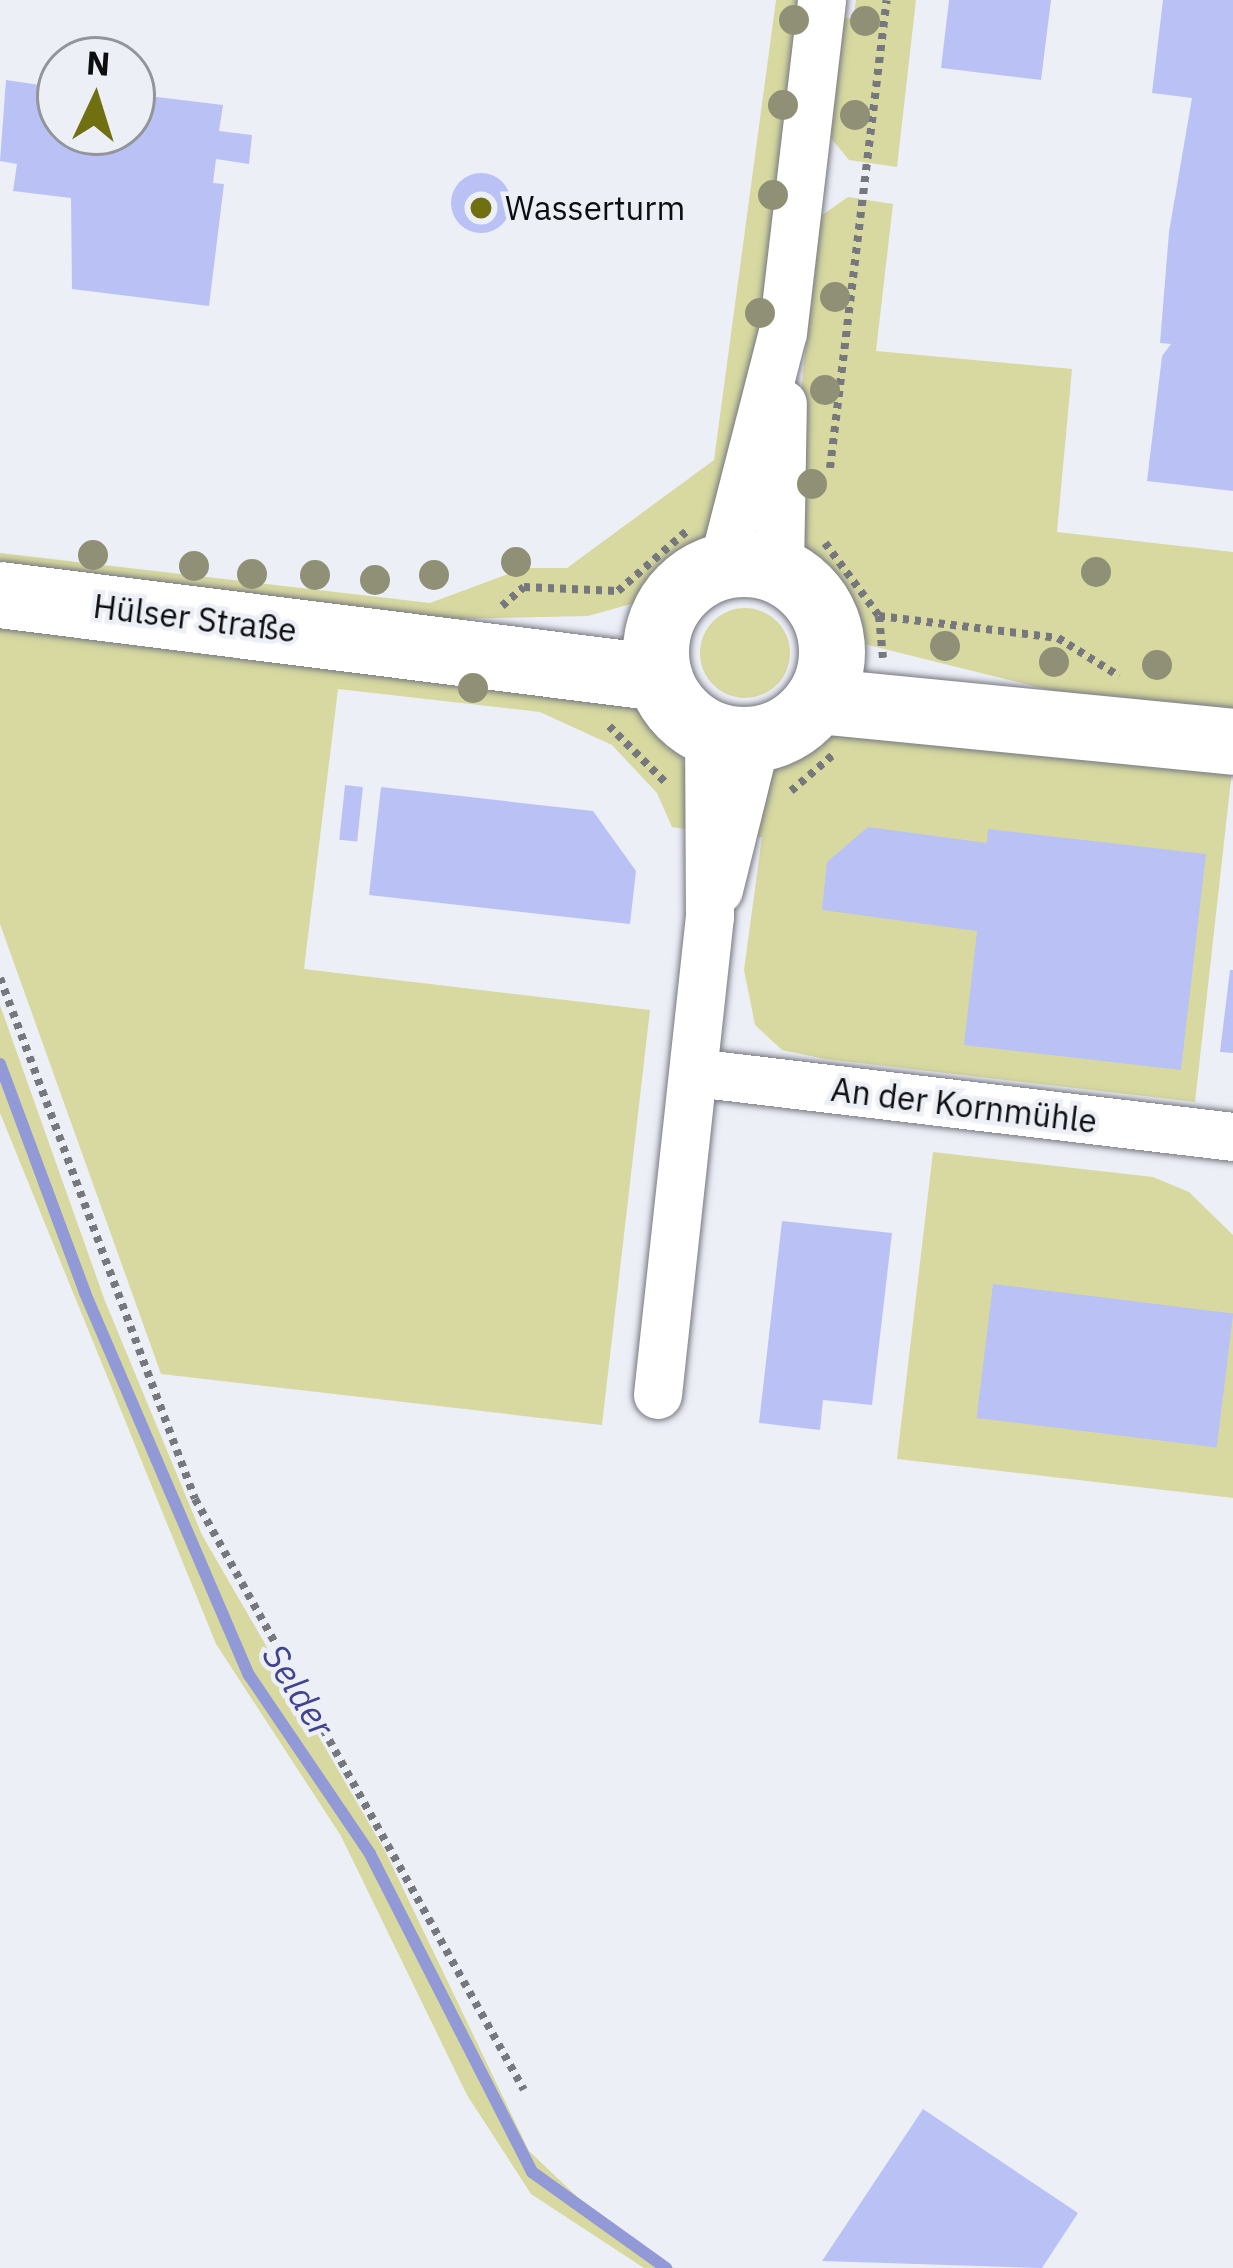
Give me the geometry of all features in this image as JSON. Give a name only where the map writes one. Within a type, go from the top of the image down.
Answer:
[{"type":"main road","points":[[778,538],[817,600],[826,674],[780,733],[733,736],[688,720],[659,652],[683,588],[778,538]]},
{"type":"main road","name":"Hülser Straße","points":[[0,595],[390,642],[659,652]]},
{"type":"main road","points":[[826,674],[1068,721],[1233,742]]},
{"type":"street","points":[[778,538],[783,333],[822,0]]},
{"type":"street","points":[[658,1395],[733,736]]},
{"type":"street","name":"An der Kornmühle","points":[[695,1073],[1233,1137]]},
{"type":"path","points":[[826,494],[887,0]]},
{"type":"path","points":[[484,611],[524,587],[619,591],[668,542],[711,517],[778,538],[879,616],[1058,638],[1130,682]]},
{"type":"path","points":[[0,978],[195,1499],[524,2090]]},
{"type":"green space","points":[[776,0],[804,0],[772,281],[712,542],[645,600],[588,616],[406,620],[0,570],[0,553],[430,603],[524,568],[567,568],[714,460]]},
{"type":"green space","points":[[856,0],[916,0],[897,167],[849,160],[825,131],[837,17],[853,19]]},
{"type":"green space","points":[[848,197],[893,204],[876,351],[1072,369],[1057,532],[1233,552],[1233,718],[1098,702],[860,643],[797,547],[790,508],[818,218]]},
{"type":"green space","points":[[745,608],[762,611],[777,621],[787,636],[787,670],[777,685],[762,695],[745,698],[728,695],[713,685],[703,670],[700,653],[703,636],[713,621],[728,611]]},
{"type":"green space","points":[[0,616],[617,689],[664,720],[692,782],[691,830],[672,827],[657,793],[612,745],[540,712],[338,689],[304,969],[650,1010],[602,1425],[161,1374],[0,924]]},
{"type":"green space","points":[[842,722],[1233,762],[1195,1102],[825,1059],[782,1050],[755,1025],[744,970],[762,837],[750,836],[764,778]]},
{"type":"green space","points":[[0,1005],[105,1301],[202,1535],[385,1851],[529,2151],[610,2228],[674,2268],[644,2268],[531,2194],[467,2095],[341,1836],[216,1644],[0,1113]]},
{"type":"green space","points":[[933,1152],[1153,1177],[1189,1192],[1233,1235],[1233,1498],[897,1459]]},
{"type":"building","points":[[949,0],[1051,0],[1041,80],[941,68]]},
{"type":"building","points":[[1163,0],[1233,0],[1233,491],[1147,481],[1162,356],[1171,344],[1160,343],[1169,232],[1192,98],[1152,93]]},
{"type":"building","points":[[6,80],[36,84],[36,156],[156,156],[156,97],[223,105],[219,131],[252,135],[249,164],[216,159],[213,183],[224,184],[209,306],[72,289],[71,198],[13,191],[17,164],[0,161]]},
{"type":"building","name":"Wasserturm","points":[[481,173],[502,182],[511,203],[502,224],[481,233],[460,224],[451,203],[460,182]]},
{"type":"building","points":[[345,785],[363,787],[357,842],[339,840]]},
{"type":"building","points":[[381,787],[593,811],[636,871],[630,924],[369,895]]},
{"type":"building","points":[[868,827],[987,843],[988,829],[1206,854],[1181,1070],[964,1045],[977,931],[822,910],[827,862]]},
{"type":"building","points":[[1233,970],[1233,1053],[1220,1052]]},
{"type":"building","points":[[782,1221],[892,1233],[872,1405],[823,1400],[820,1430],[759,1423]]},
{"type":"building","points":[[993,1284],[1233,1313],[1217,1447],[977,1418]]},
{"type":"building","points":[[923,2109],[1078,2213],[1042,2268],[822,2261]]},
{"type":"waterway","name":"Selder","points":[[0,1064],[85,1293],[249,1675],[370,1854],[532,2172],[666,2268]]},
{"type":"place","name":"Wasserturm","points":[[481,208]]}]
